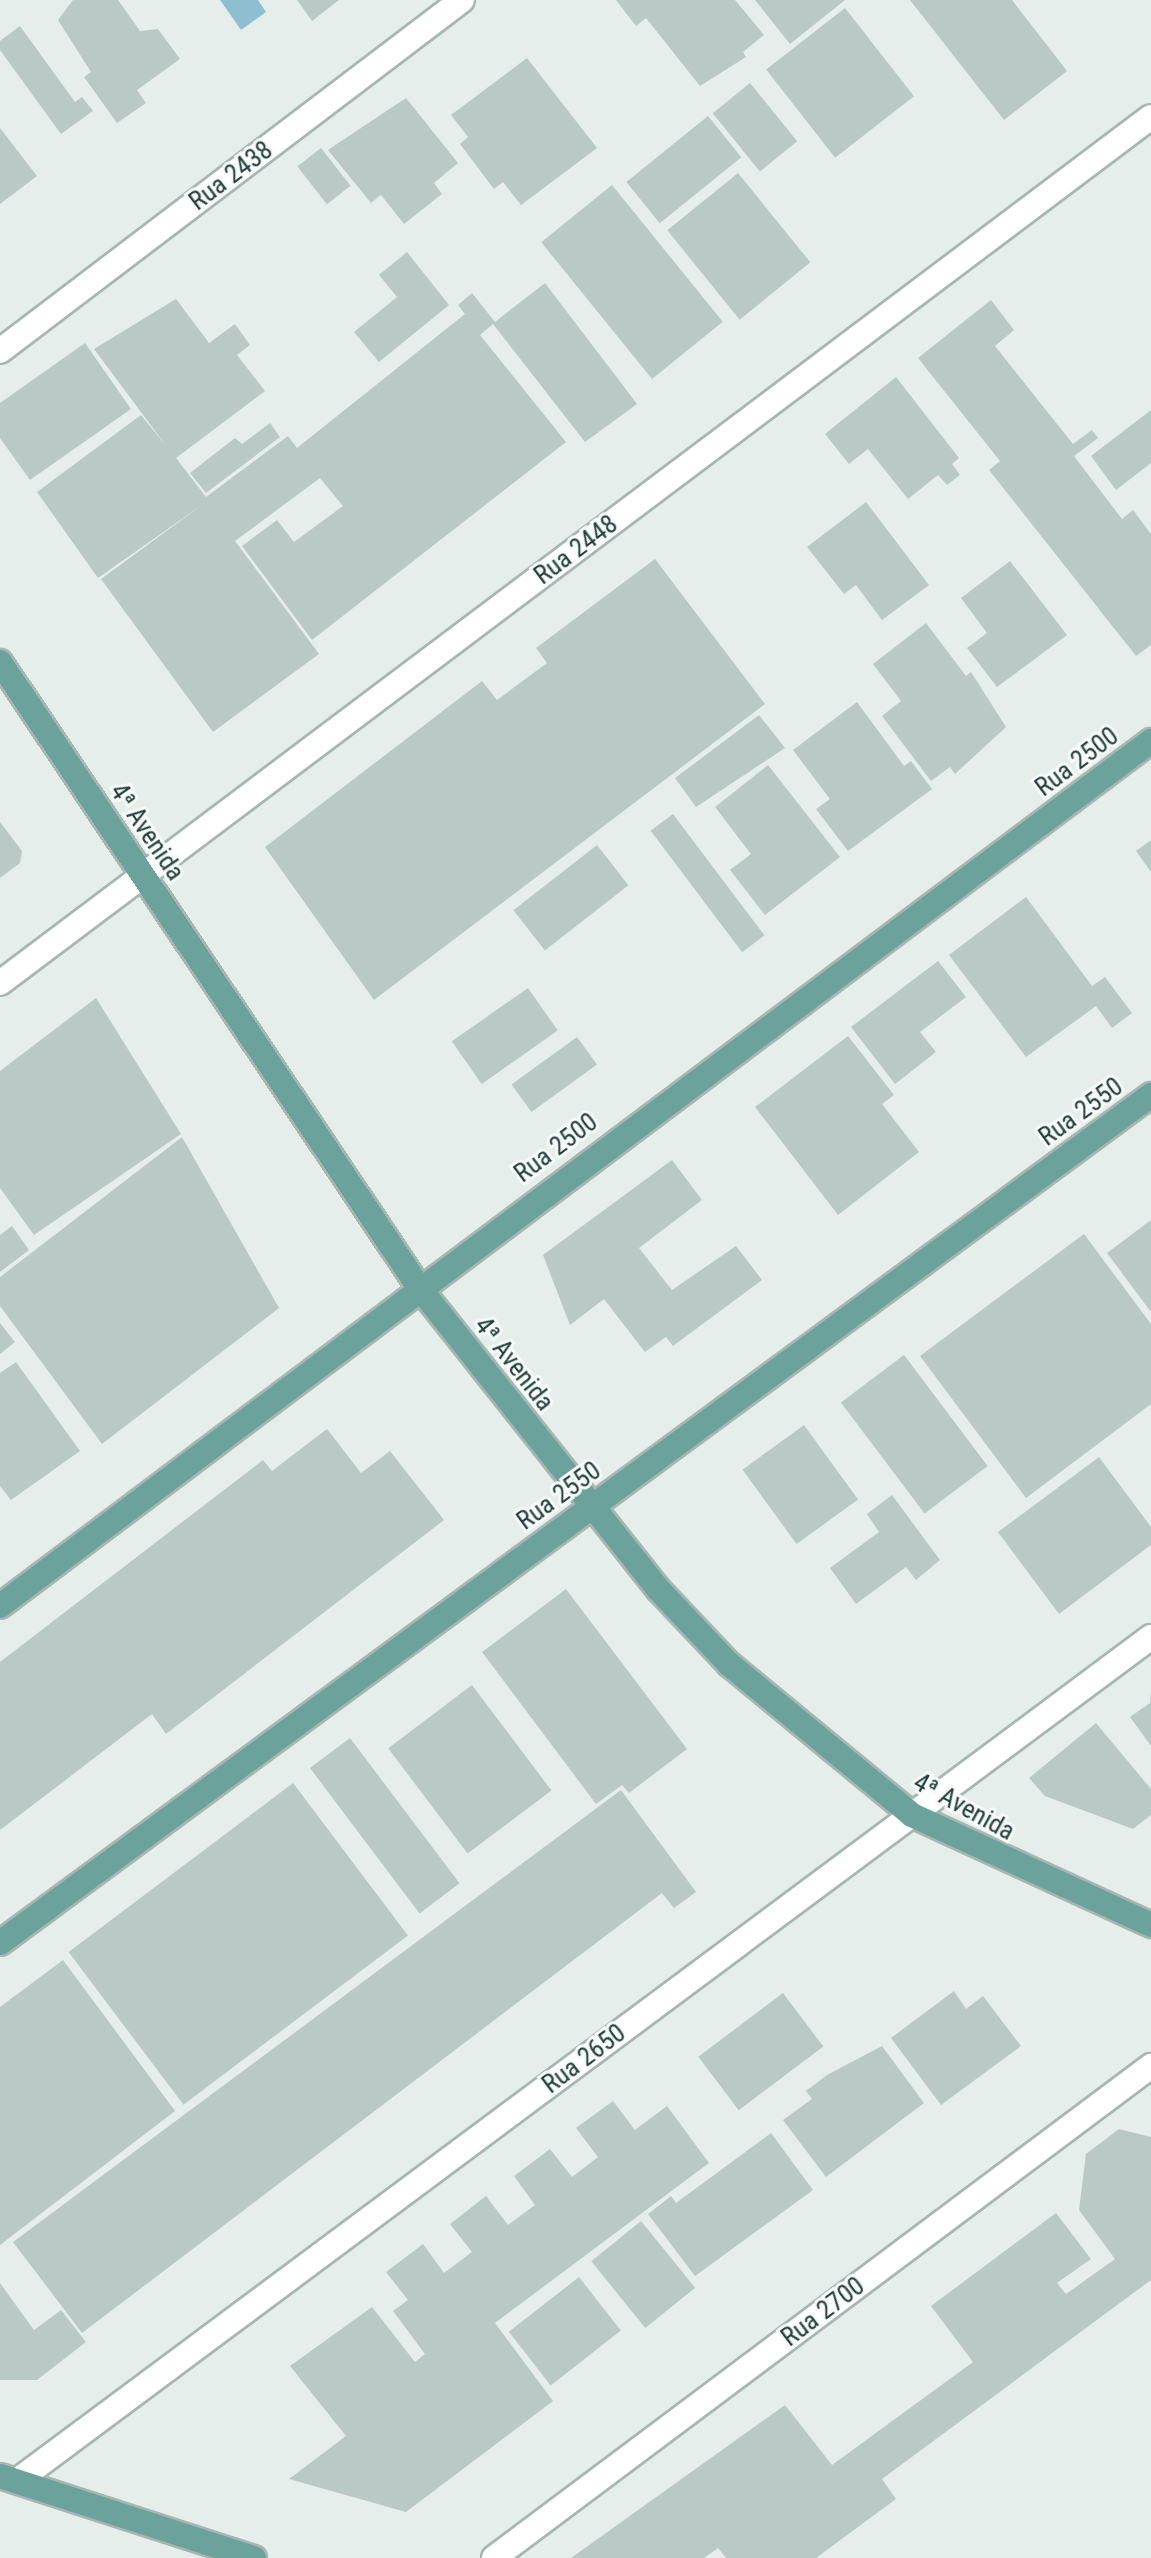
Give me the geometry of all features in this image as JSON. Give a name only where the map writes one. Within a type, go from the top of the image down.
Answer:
[{"type":"main road","name":"4ª Avenida","points":[[0,662],[418,1286],[590,1508],[729,1664],[912,1815],[1151,1925]]},
{"type":"main road","name":"Rua 2500","points":[[0,1606],[418,1286],[1151,741]]},
{"type":"main road","name":"Rua 2550","points":[[0,1943],[1151,1095]]},
{"type":"main road","points":[[8,2479],[254,2558]]},
{"type":"street","name":"Rua 2438","points":[[0,351],[462,0]]},
{"type":"street","name":"Rua 2448","points":[[0,983],[1151,117]]},
{"type":"street","name":"Rua 2650","points":[[8,2479],[1151,1637]]},
{"type":"street","name":"Rua 2700","points":[[494,2558],[1151,2066]]},
{"type":"water","points":[[220,0],[258,0],[266,12],[241,30]]},
{"type":"building","points":[[73,0],[118,0],[140,31],[158,29],[180,59],[137,90],[146,103],[117,123],[84,77],[91,72],[58,20]]},
{"type":"building","points":[[297,0],[339,0],[312,21]]},
{"type":"building","points":[[616,0],[735,0],[764,35],[743,52],[746,57],[700,86],[646,18],[636,26]]},
{"type":"building","points":[[755,0],[845,0],[790,44]]},
{"type":"building","points":[[910,0],[1012,0],[1067,71],[1004,120]]},
{"type":"building","points":[[845,8],[914,96],[835,158],[766,70]]},
{"type":"building","points":[[20,26],[75,102],[82,97],[93,111],[61,134],[0,50],[0,41]]},
{"type":"building","points":[[527,58],[597,148],[521,205],[503,182],[494,189],[460,144],[468,137],[451,115]]},
{"type":"building","points":[[750,83],[797,141],[760,171],[713,113]]},
{"type":"building","points":[[406,98],[458,163],[434,183],[442,194],[404,224],[381,195],[371,203],[328,150]]},
{"type":"building","points":[[708,116],[741,157],[660,223],[626,182]]},
{"type":"building","points":[[0,128],[37,176],[0,204]]},
{"type":"building","points":[[321,148],[351,186],[327,204],[297,166]]},
{"type":"building","points":[[738,173],[810,262],[740,320],[667,230]]},
{"type":"building","points":[[612,185],[723,322],[652,379],[541,242]]},
{"type":"building","points":[[407,252],[449,305],[379,362],[354,332],[397,297],[379,275]]},
{"type":"building","points":[[545,283],[637,404],[585,442],[493,324],[480,335],[566,442],[312,640],[242,546],[277,520],[294,542],[343,506],[320,478],[235,541],[319,654],[213,732],[101,579],[206,502],[98,578],[37,492],[141,415],[167,447],[94,349],[176,299],[209,343],[235,324],[250,345],[237,355],[265,391],[176,458],[206,497],[288,436],[297,448],[465,314],[458,305],[472,293],[495,322]]},
{"type":"building","points":[[991,300],[1014,330],[995,346],[1073,444],[1092,430],[1098,438],[1074,456],[1122,519],[1133,510],[1151,534],[1151,645],[1136,656],[989,470],[1000,461],[918,358]]},
{"type":"building","points":[[85,343],[131,409],[30,480],[0,438],[0,403]]},
{"type":"building","points":[[896,377],[959,458],[952,464],[960,475],[947,485],[938,475],[908,499],[868,449],[849,464],[825,434]]},
{"type":"building","points":[[1151,410],[1151,463],[1116,490],[1091,456]]},
{"type":"building","points":[[270,423],[280,437],[206,493],[190,473],[235,438],[242,444]]},
{"type":"building","points":[[866,502],[929,585],[882,620],[856,585],[844,594],[807,547]]},
{"type":"building","points":[[655,559],[765,704],[374,1000],[265,847],[482,681],[497,700],[547,663],[536,648]]},
{"type":"building","points":[[1010,561],[1067,635],[997,687],[967,648],[987,633],[961,598]]},
{"type":"building","points":[[926,623],[966,676],[971,672],[1006,727],[955,774],[950,767],[931,781],[882,716],[901,701],[873,664]]},
{"type":"building","points":[[857,702],[904,766],[911,761],[932,789],[848,851],[816,809],[830,799],[793,750]]},
{"type":"building","points":[[759,715],[785,748],[696,807],[675,778]]},
{"type":"building","points":[[768,765],[840,857],[765,915],[730,870],[751,854],[715,807]]},
{"type":"building","points":[[673,814],[764,935],[742,952],[651,831]]},
{"type":"building","points":[[0,822],[22,851],[20,863],[0,878]]},
{"type":"building","points":[[1151,840],[1151,872],[1136,851]]},
{"type":"building","points":[[597,845],[628,885],[545,950],[513,910]]},
{"type":"building","points":[[1026,897],[1092,986],[1105,977],[1132,1013],[1112,1028],[1096,1006],[1026,1057],[949,955]]},
{"type":"building","points":[[938,961],[966,997],[920,1032],[936,1052],[895,1084],[851,1027]]},
{"type":"building","points":[[528,988],[558,1031],[482,1084],[452,1041]]},
{"type":"building","points":[[96,998],[181,1134],[34,1235],[0,1188],[0,1071]]},
{"type":"building","points":[[848,1036],[894,1095],[882,1104],[919,1152],[838,1215],[755,1107]]},
{"type":"building","points":[[577,1037],[597,1065],[531,1112],[511,1085]]},
{"type":"building","points":[[182,1137],[279,1308],[102,1444],[0,1306],[0,1277]]},
{"type":"building","points":[[672,1160],[702,1200],[639,1248],[672,1290],[736,1246],[762,1280],[673,1346],[666,1337],[645,1352],[604,1299],[570,1325],[543,1255]]},
{"type":"building","points":[[1151,1220],[1151,1312],[1107,1253]]},
{"type":"building","points":[[12,1226],[29,1250],[0,1272],[0,1235]]},
{"type":"building","points":[[1084,1234],[1151,1324],[1151,1404],[1026,1498],[920,1356]]},
{"type":"building","points":[[0,1323],[15,1342],[0,1354]]},
{"type":"building","points":[[904,1355],[988,1466],[925,1514],[841,1403]]},
{"type":"building","points":[[16,1362],[80,1451],[11,1500],[0,1486],[0,1373]]},
{"type":"building","points":[[804,1425],[858,1499],[797,1544],[743,1470]]},
{"type":"building","points":[[327,1429],[361,1473],[390,1451],[444,1520],[166,1734],[152,1714],[0,1830],[0,1662],[263,1460],[272,1471]]},
{"type":"building","points":[[1099,1457],[1151,1527],[1151,1545],[1059,1614],[998,1532]]},
{"type":"building","points":[[892,1495],[940,1560],[916,1580],[906,1567],[856,1604],[830,1568],[879,1532],[867,1514]]},
{"type":"building","points":[[566,1589],[687,1749],[629,1793],[622,1785],[596,1804],[482,1652]]},
{"type":"building","points":[[472,1685],[551,1790],[468,1854],[388,1748]]},
{"type":"building","points":[[1151,1692],[1151,1746],[1130,1717],[1150,1703]]},
{"type":"building","points":[[1096,1723],[1151,1789],[1151,1815],[1133,1829],[1045,1796],[1029,1778]]},
{"type":"building","points":[[350,1738],[460,1883],[420,1913],[310,1768]]},
{"type":"building","points":[[293,1783],[408,1936],[184,2105],[69,1952]]},
{"type":"building","points":[[621,1790],[696,1892],[674,1908],[662,1893],[82,2333],[13,2242]]},
{"type":"building","points":[[63,1960],[175,2111],[0,2245],[0,2007]]},
{"type":"building","points":[[954,1991],[966,2009],[983,1996],[1021,2046],[941,2105],[891,2038]]},
{"type":"building","points":[[783,1993],[823,2047],[739,2110],[698,2057]]},
{"type":"building","points":[[882,2046],[924,2103],[826,2177],[783,2120],[812,2099],[806,2091],[827,2075]]},
{"type":"building","points":[[613,2101],[635,2130],[667,2106],[709,2163],[495,2323],[553,2401],[406,2512],[289,2479],[346,2436],[290,2366],[372,2307],[415,2362],[425,2354],[393,2311],[408,2300],[386,2272],[423,2244],[444,2273],[472,2252],[450,2224],[486,2196],[508,2225],[535,2205],[514,2176],[550,2149],[572,2177],[598,2157],[576,2128]]},
{"type":"building","points":[[1119,2129],[1151,2137],[1151,2280],[882,2479],[896,2499],[816,2558],[726,2558],[718,2548],[704,2558],[571,2558],[785,2405],[832,2465],[973,2362],[931,2306],[1056,2213],[1091,2259],[1057,2283],[1066,2294],[1115,2259],[1079,2210],[1086,2154]]},
{"type":"building","points":[[771,2133],[813,2190],[695,2276],[648,2214],[671,2196],[676,2203]]},
{"type":"building","points":[[641,2221],[695,2288],[645,2328],[591,2261]]},
{"type":"building","points":[[579,2277],[621,2331],[551,2385],[509,2332]]},
{"type":"building","points":[[0,2283],[34,2330],[61,2310],[86,2342],[37,2380],[0,2380]]}]
